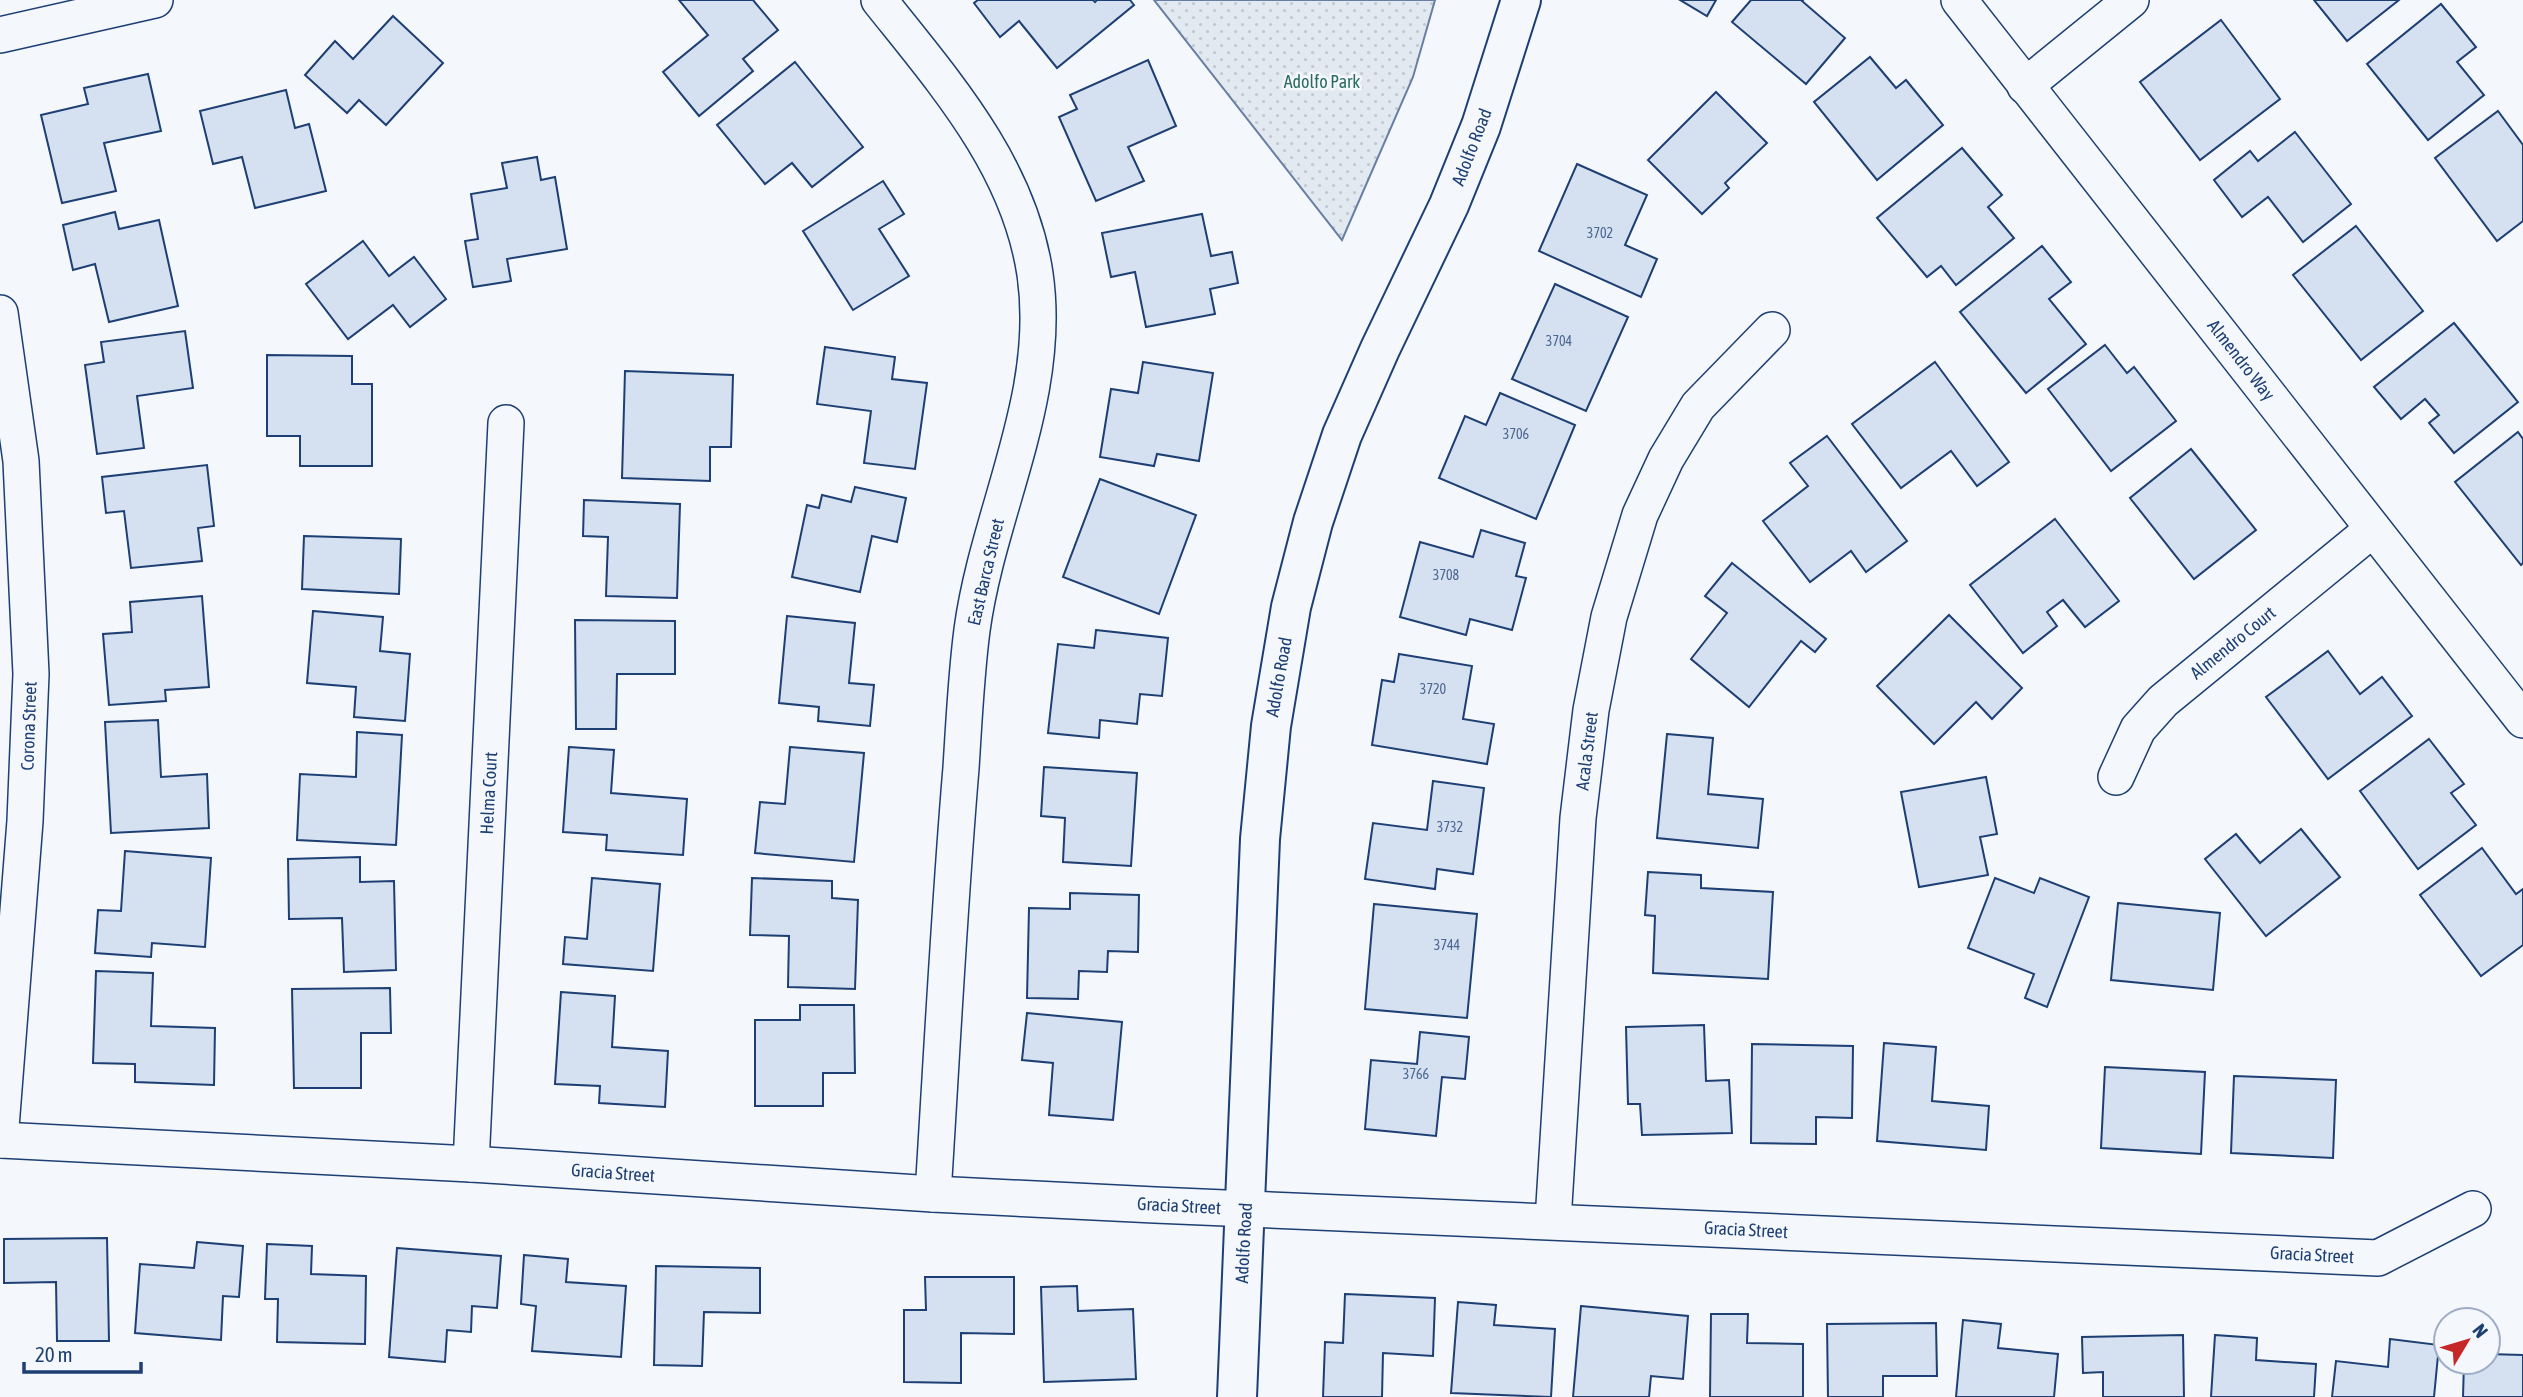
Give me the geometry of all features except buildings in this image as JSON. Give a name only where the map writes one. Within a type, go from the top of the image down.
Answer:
[{"type":"main road","name":"Adolfo Road","points":[[1237,1397],[1260,839],[1270,726],[1292,607],[1313,522],[1342,435],[1449,205],[1481,126],[1521,0]]},
{"type":"street","points":[[0,35],[155,0]]},
{"type":"street","name":"East Barca Street","points":[[879,0],[985,139],[1002,171],[1017,204],[1028,239],[1038,312],[1037,348],[1030,400],[984,568],[972,630],[956,820],[933,1194]]},
{"type":"street","name":"Almendro Way","points":[[1959,0],[2523,720]]},
{"type":"street","points":[[2025,86],[2131,0]]},
{"type":"street","name":"Corona Street","points":[[0,313],[21,461],[30,674],[25,821],[0,1140]]},
{"type":"street","name":"Acala Street","points":[[1553,1221],[1578,818],[1591,710],[1609,617],[1629,545],[1666,459],[1698,406],[1772,330]]},
{"type":"street","name":"Helma Court","points":[[471,1164],[506,423]]},
{"type":"street","name":"Almendro Court","points":[[2116,777],[2138,729],[2163,701],[2373,529]]},
{"type":"street","name":"Gracia Street","points":[[0,1140],[471,1164],[933,1194],[2378,1258],[2473,1209]]},
{"type":"green space","name":"Adolfo Park","points":[[1154,0],[1435,0],[1413,77],[1342,240]]}]
